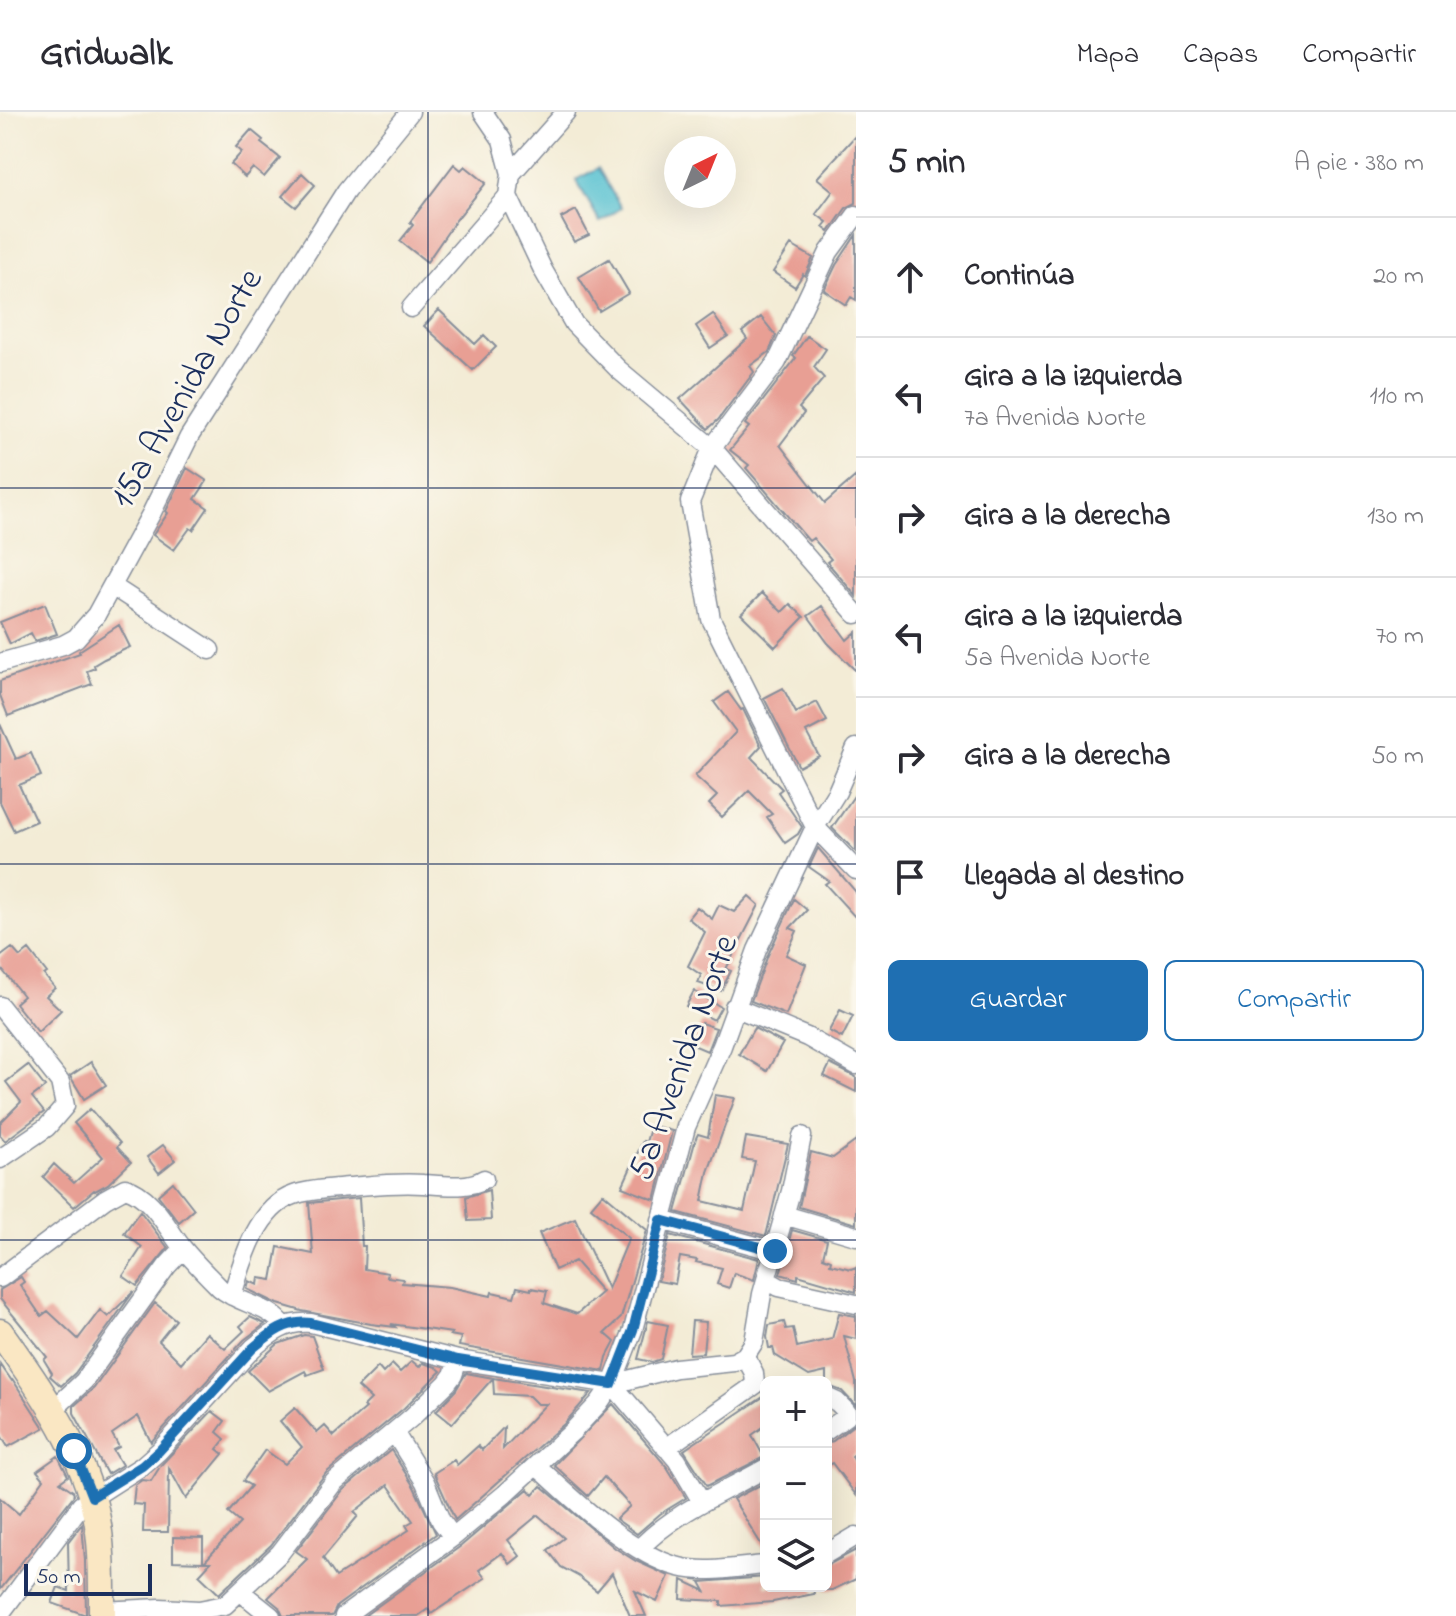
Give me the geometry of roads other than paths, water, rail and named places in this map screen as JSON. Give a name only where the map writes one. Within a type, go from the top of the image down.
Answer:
[{"type":"street","name":"15a Avenida Norte","points":[[0,663],[63,645],[76,638],[96,615],[189,437],[246,345],[346,191],[410,112]]},
{"type":"street","points":[[483,112],[502,140],[511,174],[508,196],[543,270],[574,324],[619,370],[712,448],[856,614]]},
{"type":"street","points":[[511,174],[566,112]]},
{"type":"street","points":[[411,308],[508,196]]},
{"type":"street","points":[[856,215],[829,252],[777,362],[712,448],[690,502],[711,619],[815,827],[856,870]]},
{"type":"street","points":[[112,586],[210,650]]},
{"type":"street","name":"5a Avenida Norte","points":[[344,1616],[453,1537],[537,1466],[599,1403],[612,1384],[633,1330],[686,1127],[722,1046],[757,950],[856,748]]},
{"type":"street","points":[[0,1006],[60,1082],[65,1106],[47,1127],[0,1159]]},
{"type":"street","points":[[734,1007],[807,1037],[856,1065]]},
{"type":"street","points":[[0,1614],[71,1516],[92,1497],[142,1466],[159,1451],[253,1348],[284,1326],[311,1323],[458,1360],[612,1384],[676,1368],[734,1362],[745,1356],[754,1342],[762,1294],[802,1136]]},
{"type":"street","points":[[232,1296],[239,1267],[258,1229],[278,1205],[294,1195],[395,1182],[454,1185],[479,1183],[484,1179]]},
{"type":"street","points":[[0,1278],[105,1199],[125,1188],[146,1200],[183,1249],[232,1296],[272,1313],[284,1326]]},
{"type":"street","points":[[784,1215],[856,1236]]},
{"type":"street","points":[[661,1220],[775,1251]]},
{"type":"street","points":[[52,1411],[84,1381],[167,1266],[183,1249]]},
{"type":"street","points":[[767,1280],[779,1287],[856,1304]]},
{"type":"street","points":[[0,1332],[52,1411],[74,1451],[92,1497],[98,1527],[102,1614],[217,1608],[225,1605],[280,1553],[334,1482],[447,1383],[458,1360]]},
{"type":"street","points":[[666,1448],[755,1385],[754,1373],[745,1356]]},
{"type":"street","points":[[612,1384],[685,1471],[702,1502]]},
{"type":"street","points":[[832,1400],[846,1411],[846,1417],[832,1428]]},
{"type":"street","points":[[394,1432],[425,1482],[441,1521],[453,1537]]},
{"type":"street","points":[[537,1466],[639,1549],[665,1562],[695,1570],[760,1566]]},
{"type":"street","points":[[639,1549],[661,1528],[760,1471]]},
{"type":"street","points":[[832,1550],[856,1536]]},
{"type":"street","points":[[241,1592],[271,1616]]},
{"type":"water","points":[[598,168],[621,208],[600,222],[576,180]]}]
